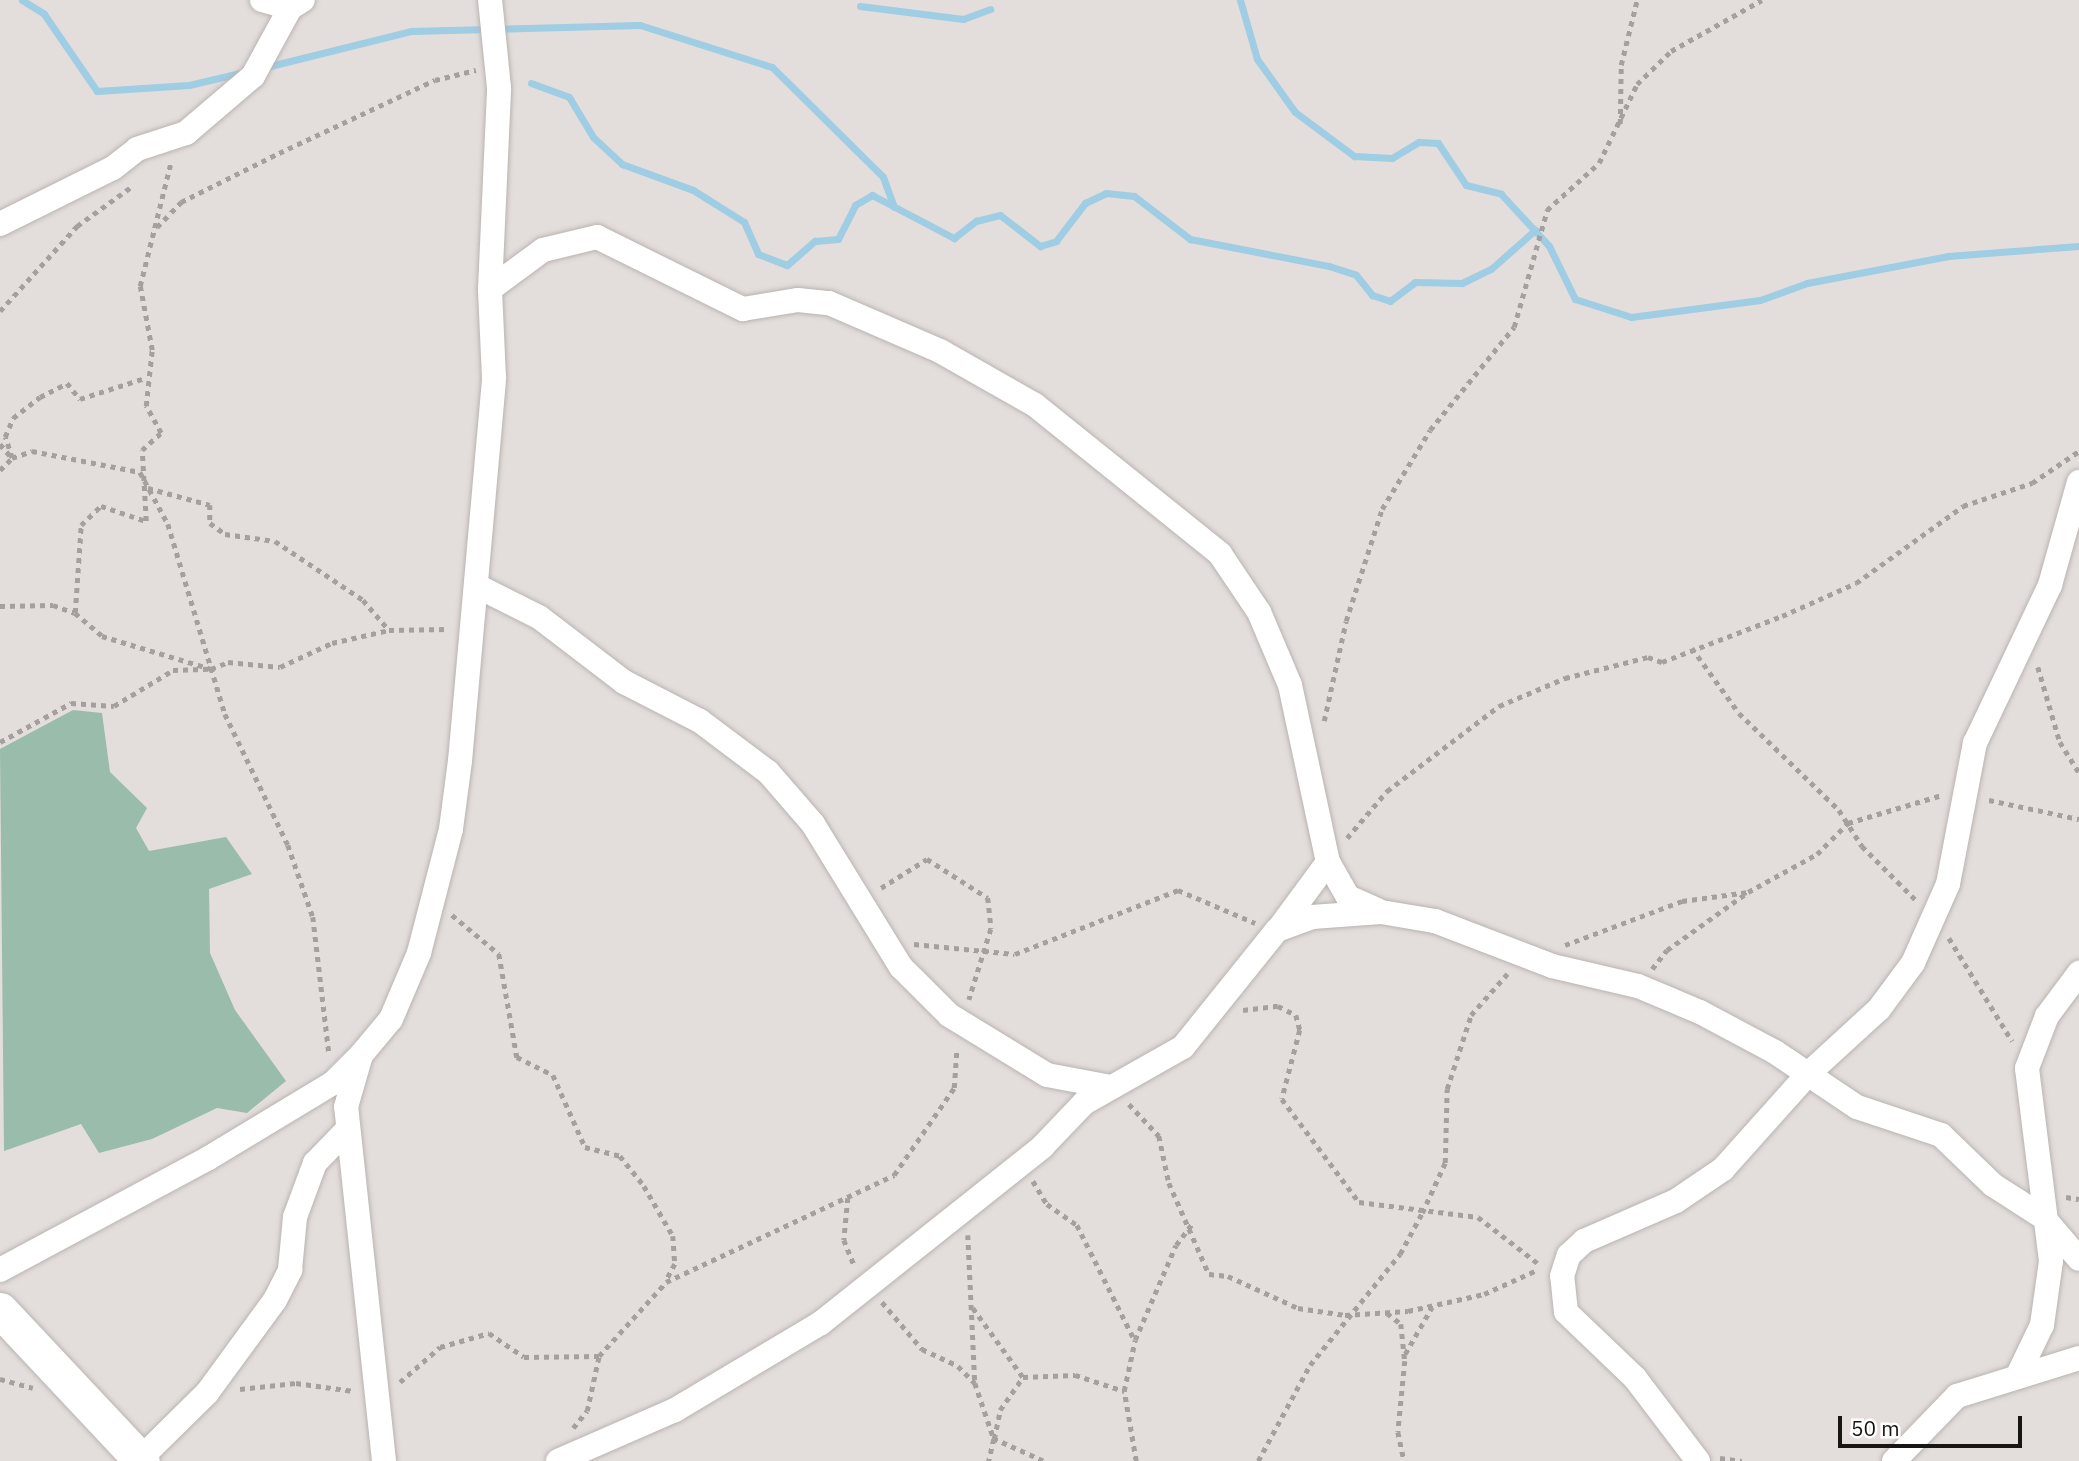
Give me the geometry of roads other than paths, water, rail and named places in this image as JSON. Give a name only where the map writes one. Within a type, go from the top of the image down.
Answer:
[{"type":"street","points":[[0,224],[113,168],[137,149],[176,138],[253,76],[296,4],[262,0]]},
{"type":"street","points":[[0,1270],[333,1083],[361,1055],[395,1010],[435,901],[455,802],[477,586],[494,378],[490,289],[498,64],[491,0]]},
{"type":"street","points":[[490,289],[543,250],[597,237],[743,309],[798,300],[829,303],[940,351],[1035,405],[1188,522],[1220,554],[1259,612],[1290,685],[1328,862],[1348,897],[1381,912]]},
{"type":"street","points":[[1698,1461],[1635,1378],[1566,1312],[1562,1276],[1569,1255],[1584,1241],[1699,1188],[1745,1148],[1808,1074],[1879,1009],[1936,921],[1948,884],[1961,794],[1979,732],[2049,585],[2079,482]]},
{"type":"street","points":[[477,586],[539,617],[624,682],[701,721],[768,772],[813,824],[901,967],[961,1023],[1047,1074],[1111,1087]]},
{"type":"street","points":[[558,1461],[675,1410],[754,1366],[870,1287],[967,1203],[1022,1163],[1111,1087],[1184,1047],[1328,862]]},
{"type":"street","points":[[1277,930],[1312,917],[1381,912],[1435,921],[1531,959],[1638,985],[1711,1018],[1808,1074],[1857,1107],[1941,1135],[1993,1185],[2043,1217],[2079,1259]]},
{"type":"street","points":[[2018,1375],[2042,1325],[2050,1261],[2027,1068],[2047,1016],[2079,973]]},
{"type":"street","points":[[361,1055],[346,1131],[379,1394],[384,1461]]},
{"type":"street","points":[[0,1310],[140,1460],[207,1393],[275,1300],[290,1270],[295,1217],[315,1163],[346,1131]]},
{"type":"street","points":[[1894,1461],[1957,1396],[2079,1357]]},
{"type":"waterway","points":[[22,0],[44,14],[97,91],[189,85],[244,72]]},
{"type":"waterway","points":[[1240,0],[1257,59],[1295,112],[1354,156],[1392,158],[1419,142],[1438,143],[1466,185],[1501,194],[1549,246],[1575,299],[1631,317],[1760,300],[1807,283],[1948,256],[2079,246]]},
{"type":"waterway","points":[[860,6],[963,19],[990,9]]},
{"type":"waterway","points":[[266,67],[411,31],[640,25],[772,67],[883,177],[894,207]]},
{"type":"waterway","points":[[531,83],[569,97],[593,137],[622,164],[693,190],[744,222],[758,254],[787,265],[815,241],[838,239],[855,205],[872,195],[954,238],[976,221],[1000,215],[1040,246],[1056,241],[1085,203],[1106,193],[1134,196],[1190,239],[1329,266],[1356,275],[1372,295],[1390,301],[1415,282],[1462,283],[1491,269],[1535,230]]}]
